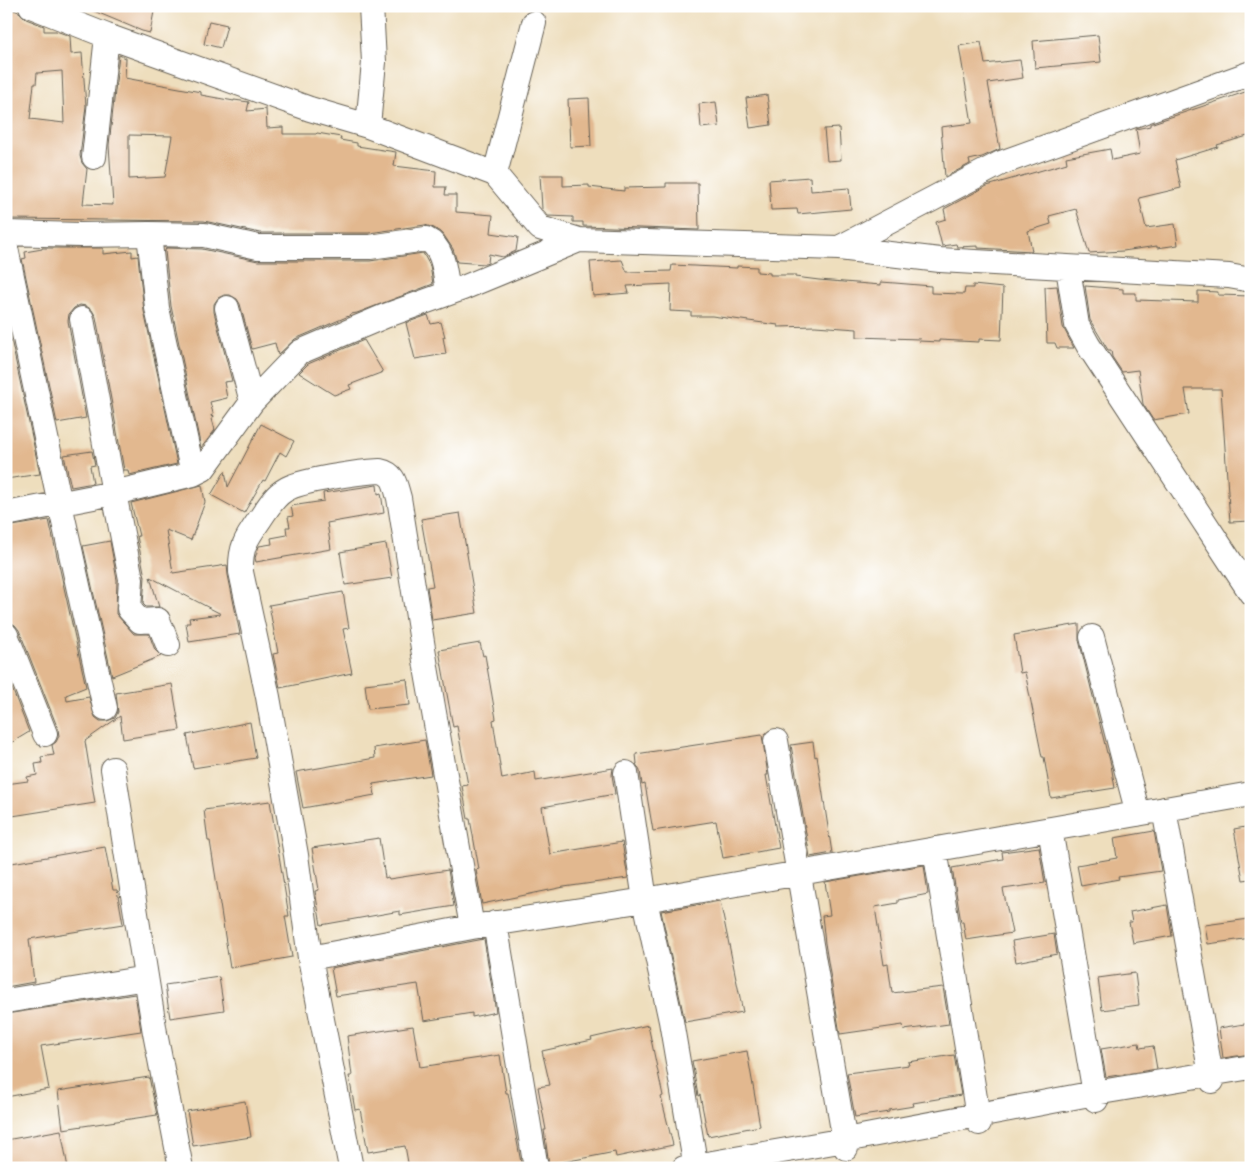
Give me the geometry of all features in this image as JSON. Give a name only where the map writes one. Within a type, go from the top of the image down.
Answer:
[{"type":"street","points":[[31,6],[107,36],[310,109],[368,126],[495,174],[540,228],[579,240],[839,248],[940,260],[1229,276],[1251,280]]},
{"type":"street","points":[[368,126],[374,62],[371,6]]},
{"type":"street","points":[[495,174],[534,24]]},
{"type":"street","points":[[94,157],[107,36]]},
{"type":"street","points":[[839,248],[1001,163],[1251,73]]},
{"type":"street","points":[[6,233],[204,235],[264,247],[370,247],[426,239],[440,253],[448,293]]},
{"type":"street","points":[[149,234],[157,308],[192,474]]},
{"type":"street","points":[[6,514],[114,494],[192,474],[203,469],[252,402],[300,352],[384,316],[464,288],[579,240]]},
{"type":"street","points":[[6,248],[105,708]]},
{"type":"street","points":[[1068,268],[1077,325],[1088,345],[1251,593]]},
{"type":"street","points":[[227,308],[252,402]]},
{"type":"street","points":[[82,319],[131,579],[129,609],[140,621],[158,620],[168,645]]},
{"type":"street","points":[[350,1168],[310,958],[291,827],[268,696],[241,572],[240,559],[246,539],[276,497],[284,490],[302,483],[380,471],[388,473],[393,479],[399,498],[427,673],[472,927]]},
{"type":"street","points":[[6,635],[45,734]]},
{"type":"street","points":[[1092,637],[1138,814]]},
{"type":"street","points":[[776,740],[845,1144]]},
{"type":"street","points":[[113,768],[155,1034],[181,1168]]},
{"type":"street","points":[[626,773],[646,900],[671,1021],[692,1167],[845,1144]]},
{"type":"street","points":[[310,958],[472,927],[646,900],[1251,794]]},
{"type":"street","points":[[1164,809],[1212,1077]]},
{"type":"street","points":[[1050,829],[1095,1096]]},
{"type":"street","points":[[935,849],[978,1119]]},
{"type":"street","points":[[496,923],[536,1168]]},
{"type":"street","points":[[6,1001],[146,978]]},
{"type":"street","points":[[1212,1077],[1251,1067]]},
{"type":"street","points":[[733,1168],[845,1144],[1095,1096],[1212,1077],[1251,1074]]},
{"type":"building","points":[[82,6],[155,6],[150,33],[142,31]]},
{"type":"building","points":[[6,7],[19,12],[26,19],[44,26],[44,31],[56,31],[70,36],[71,54],[82,53],[86,106],[80,156],[82,163],[87,169],[83,204],[113,205],[109,145],[119,55],[126,58],[125,78],[201,92],[201,95],[249,102],[247,111],[266,109],[267,128],[283,127],[283,134],[317,133],[341,137],[340,140],[357,143],[357,146],[396,152],[394,166],[436,171],[435,187],[446,187],[445,195],[456,195],[456,212],[493,215],[491,233],[518,237],[516,251],[503,257],[489,254],[488,263],[485,264],[457,262],[453,249],[443,234],[425,225],[369,233],[260,233],[204,221],[8,219],[6,209]],"holes":[[[62,71],[64,123],[30,119],[37,73]],[[129,135],[172,136],[165,177],[129,179]]]},
{"type":"building","points":[[209,21],[227,25],[221,48],[204,44]]},
{"type":"building","points":[[1098,35],[1101,62],[1035,68],[1033,41]]},
{"type":"building","points":[[981,42],[985,64],[1020,60],[1023,78],[988,83],[1000,149],[982,157],[969,160],[970,164],[945,177],[941,127],[972,123],[959,46]]},
{"type":"building","points":[[1251,90],[1251,135],[1175,160],[1181,188],[1139,198],[1146,228],[1175,224],[1178,245],[1089,253],[1076,209],[1049,216],[1051,224],[1028,231],[1032,251],[978,248],[978,246],[957,247],[956,244],[942,246],[936,222],[946,219],[944,209],[987,186],[1067,163],[1066,157],[1110,149],[1112,160],[1140,154],[1136,129],[1150,126],[1150,124]]},
{"type":"building","points":[[767,95],[771,125],[750,128],[746,98]]},
{"type":"building","points":[[589,98],[591,146],[570,147],[568,99]]},
{"type":"building","points":[[716,102],[719,126],[701,128],[699,104]]},
{"type":"building","points":[[839,128],[841,160],[827,161],[824,129]]},
{"type":"building","points":[[540,175],[563,175],[563,186],[589,185],[589,187],[624,191],[624,188],[666,187],[666,183],[698,183],[699,230],[583,226],[583,222],[573,222],[573,217],[548,216],[542,209]]},
{"type":"building","points":[[810,177],[811,191],[849,188],[851,209],[798,214],[797,209],[771,210],[769,180]]},
{"type":"building","points":[[42,248],[103,248],[103,254],[132,251],[132,257],[138,256],[144,311],[177,464],[129,475],[128,470],[124,470],[96,317],[92,310],[86,306],[80,305],[74,308],[69,314],[68,321],[86,418],[57,423],[22,259],[26,258],[25,252]]},
{"type":"building","points":[[166,248],[202,249],[258,261],[370,261],[423,253],[430,266],[433,284],[351,314],[295,339],[278,355],[275,343],[252,349],[237,299],[230,295],[218,298],[214,304],[214,312],[232,381],[224,382],[227,398],[210,402],[215,430],[201,448],[171,306]]},
{"type":"building","points":[[622,260],[627,272],[671,271],[672,265],[737,268],[737,266],[757,267],[757,272],[770,273],[770,275],[795,275],[795,277],[819,280],[881,285],[881,282],[931,286],[931,293],[964,294],[965,288],[973,288],[973,285],[1003,288],[1001,340],[979,339],[979,342],[939,340],[939,342],[919,341],[920,339],[857,337],[857,329],[815,326],[778,327],[778,325],[712,316],[691,316],[691,312],[670,311],[671,284],[627,286],[629,293],[593,296],[590,262]]},
{"type":"building","points":[[1057,286],[1063,327],[1074,348],[1057,348],[1055,343],[1047,343],[1045,287]]},
{"type":"building","points":[[1085,286],[1123,289],[1123,293],[1136,293],[1136,300],[1198,302],[1198,291],[1218,292],[1218,295],[1251,296],[1251,521],[1230,522],[1221,389],[1185,389],[1189,414],[1153,420],[1143,404],[1138,370],[1122,372],[1112,357],[1111,350],[1108,350],[1090,320]]},
{"type":"building","points":[[428,315],[431,324],[441,322],[445,337],[443,337],[446,354],[415,359],[406,323]]},
{"type":"building","points":[[6,316],[40,474],[6,479]]},
{"type":"building","points":[[364,340],[383,372],[349,385],[351,389],[334,395],[299,373],[308,364]]},
{"type":"building","points":[[261,424],[294,441],[286,456],[280,452],[265,481],[263,480],[244,513],[211,495],[225,471],[228,487]]},
{"type":"building","points":[[92,451],[95,465],[90,466],[93,483],[71,487],[64,455]]},
{"type":"building","points":[[202,485],[205,502],[191,540],[166,530],[173,573],[227,565],[240,634],[189,642],[186,623],[190,623],[189,618],[221,614],[150,577],[159,607],[146,607],[143,604],[145,577],[137,536],[139,536],[131,503]]},
{"type":"building","points":[[377,485],[378,494],[381,493],[384,513],[327,523],[331,549],[256,562],[255,558],[259,546],[272,544],[271,538],[287,535],[286,527],[290,527],[288,517],[293,516],[291,506],[324,501],[323,493]]},
{"type":"building","points":[[460,513],[477,613],[432,620],[427,587],[433,586],[421,519]]},
{"type":"building","points":[[49,520],[86,687],[66,695],[67,701],[89,697],[95,717],[100,721],[107,721],[115,718],[118,712],[116,693],[172,684],[180,730],[123,739],[120,716],[85,741],[95,803],[6,817],[6,784],[28,781],[27,777],[37,775],[35,764],[42,763],[41,757],[54,755],[52,745],[59,736],[58,729],[19,630],[10,622],[6,601],[6,527]]},
{"type":"building","points":[[110,541],[117,580],[116,614],[134,634],[149,634],[155,650],[161,656],[112,676],[83,546]]},
{"type":"building","points":[[386,544],[392,578],[345,585],[340,552]]},
{"type":"building","points":[[343,592],[349,628],[343,629],[352,673],[280,688],[273,654],[278,653],[269,605]]},
{"type":"building","points":[[1079,624],[1079,640],[1111,765],[1115,788],[1051,798],[1025,672],[1020,673],[1014,635]]},
{"type":"building","points":[[480,643],[483,656],[485,655],[496,719],[493,720],[502,779],[535,772],[536,781],[613,768],[612,775],[615,794],[542,807],[550,854],[622,842],[628,878],[564,887],[482,904],[476,870],[479,869],[462,786],[468,785],[457,726],[453,727],[439,650]]},
{"type":"building","points":[[6,673],[29,732],[6,746]]},
{"type":"building","points":[[407,679],[410,705],[368,709],[365,684]]},
{"type":"building","points":[[250,722],[256,758],[193,768],[187,735]]},
{"type":"building","points":[[762,735],[768,775],[766,775],[779,848],[723,858],[716,821],[653,831],[645,784],[642,785],[640,771],[636,764],[636,754]]},
{"type":"building","points":[[425,740],[431,775],[373,784],[375,795],[303,808],[296,772],[375,758],[374,748]]},
{"type":"building","points":[[813,742],[815,757],[817,756],[832,853],[810,857],[791,745]]},
{"type":"building","points":[[270,801],[289,916],[285,916],[292,957],[230,968],[204,810]]},
{"type":"building","points":[[1251,826],[1251,879],[1243,880],[1234,829]]},
{"type":"building","points":[[1154,831],[1161,871],[1118,877],[1119,879],[1081,886],[1077,865],[1117,858],[1114,838]]},
{"type":"building","points":[[379,838],[385,878],[448,870],[454,906],[400,915],[400,911],[321,925],[315,891],[319,890],[312,848]]},
{"type":"building","points":[[105,847],[113,890],[117,890],[123,924],[29,939],[34,982],[6,987],[6,864]]},
{"type":"building","points":[[1039,847],[1045,883],[1003,889],[1012,933],[966,940],[952,868],[1003,859],[1002,852]]},
{"type":"building","points":[[924,865],[928,894],[898,900],[898,903],[875,907],[881,946],[884,965],[888,964],[892,993],[943,987],[949,1024],[904,1030],[903,1025],[840,1034],[822,916],[830,915],[825,882]]},
{"type":"building","points":[[720,901],[743,1012],[685,1022],[661,911]]},
{"type":"building","points":[[1167,905],[1172,936],[1133,943],[1129,922],[1132,922],[1130,912]]},
{"type":"building","points":[[1249,919],[1251,938],[1208,944],[1205,925]]},
{"type":"building","points":[[1054,934],[1057,954],[1016,962],[1012,941]]},
{"type":"building","points":[[484,939],[496,1012],[472,1017],[472,1013],[424,1021],[418,984],[336,996],[331,968]]},
{"type":"building","points":[[1135,973],[1139,1005],[1102,1010],[1098,978]]},
{"type":"building","points":[[219,977],[224,1010],[170,1018],[165,985]]},
{"type":"building","points":[[135,994],[141,1031],[41,1046],[49,1089],[6,1097],[6,1014]]},
{"type":"building","points":[[1251,1023],[1251,1054],[1223,1058],[1219,1028]]},
{"type":"building","points":[[648,1025],[663,1096],[661,1097],[673,1145],[616,1157],[615,1152],[549,1165],[544,1130],[546,1130],[538,1087],[550,1085],[542,1051]]},
{"type":"building","points":[[413,1026],[420,1067],[500,1055],[522,1168],[409,1168],[405,1146],[368,1152],[360,1109],[355,1110],[349,1076],[352,1076],[347,1036]]},
{"type":"building","points":[[1139,1043],[1140,1048],[1153,1046],[1157,1069],[1106,1077],[1101,1049]]},
{"type":"building","points":[[747,1051],[760,1126],[708,1136],[692,1061]]},
{"type":"building","points":[[954,1055],[961,1095],[913,1103],[914,1106],[889,1110],[889,1112],[855,1117],[847,1073],[909,1065],[908,1062]]},
{"type":"building","points":[[149,1077],[157,1115],[63,1129],[58,1091]]},
{"type":"building","points":[[245,1101],[251,1137],[193,1146],[187,1111]]},
{"type":"building","points":[[61,1130],[68,1168],[6,1168],[6,1140]]}]
